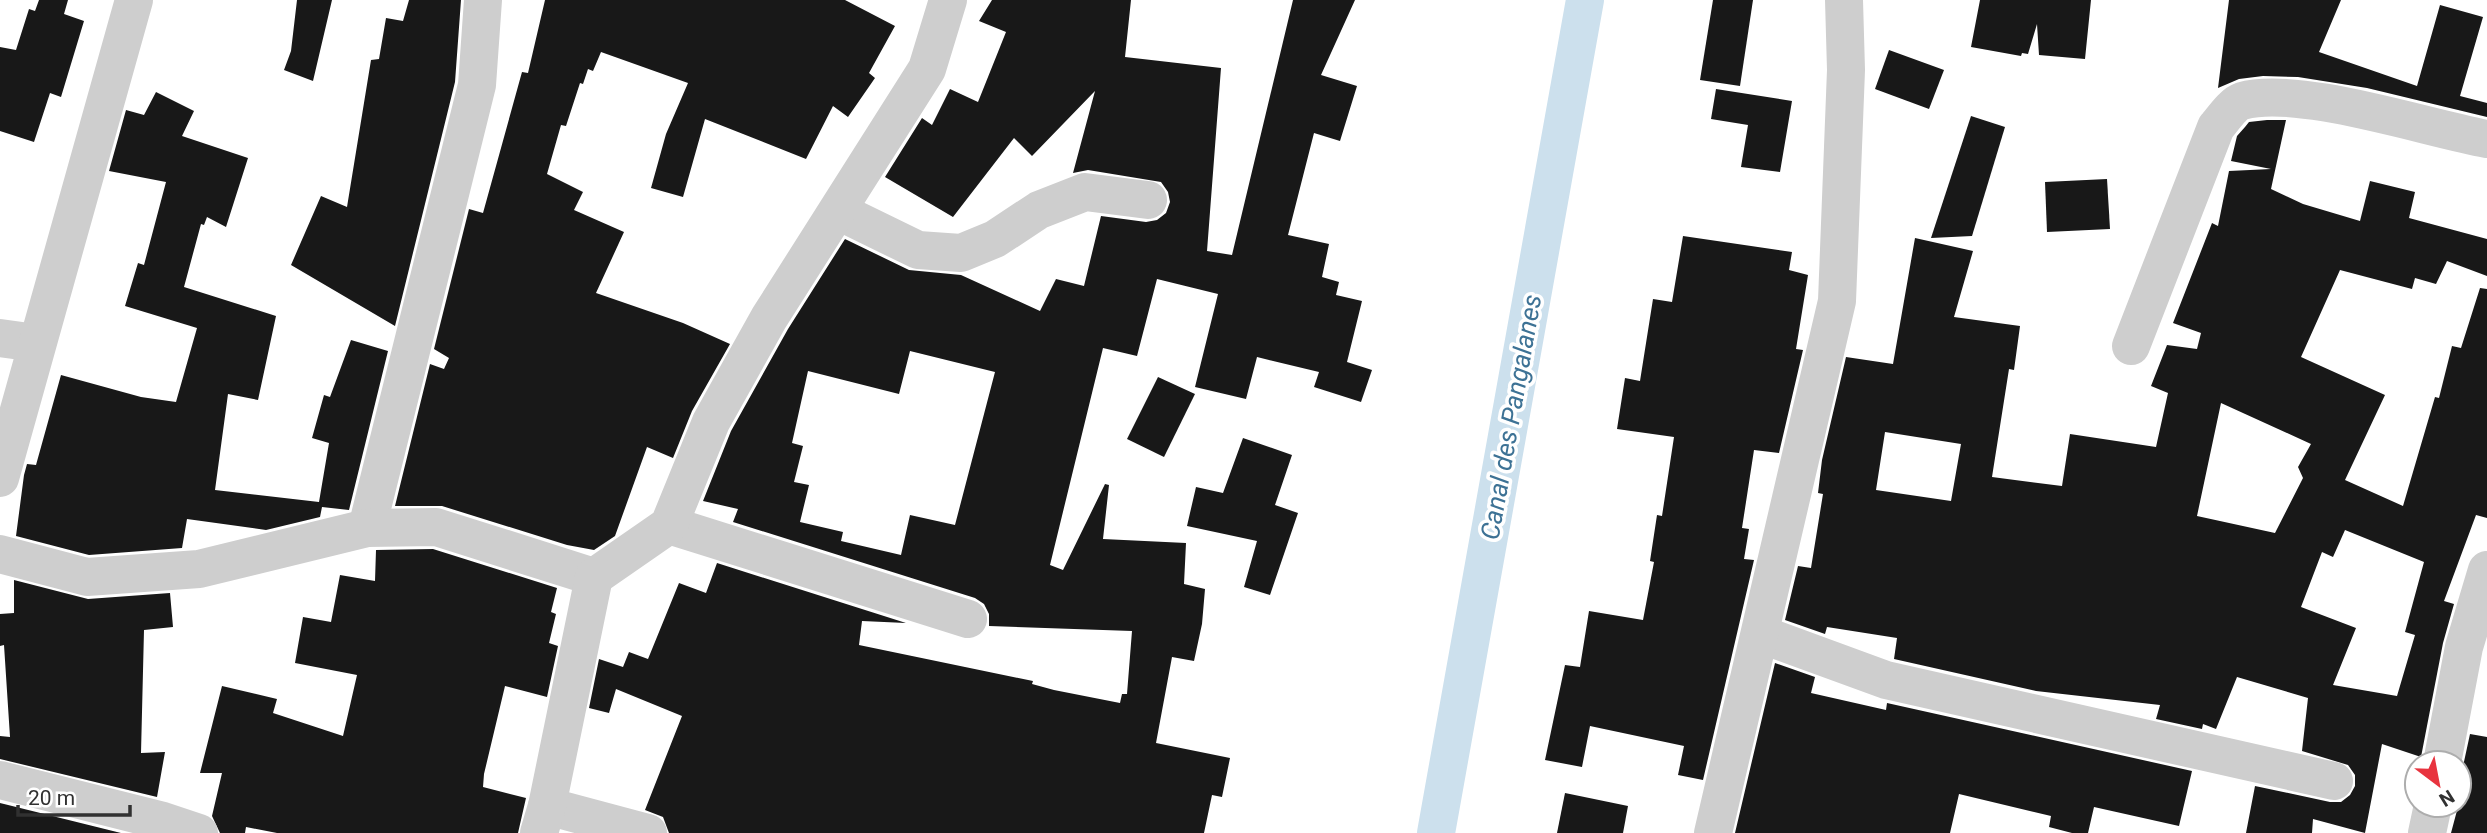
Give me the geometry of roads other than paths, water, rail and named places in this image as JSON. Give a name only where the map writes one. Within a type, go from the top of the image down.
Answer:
[{"type":"street","points":[[0,478],[18,340],[134,0]]},
{"type":"street","points":[[367,528],[477,85],[483,0]]},
{"type":"street","points":[[648,833],[543,820],[594,577],[669,525],[710,422],[769,318],[927,69],[948,0]]},
{"type":"street","points":[[1713,833],[1837,301],[1846,70],[1844,0]]},
{"type":"street","points":[[2131,346],[2216,127],[2239,101],[2273,96],[2345,108],[2487,139]]},
{"type":"street","points":[[838,211],[918,250],[961,253],[995,239],[1040,210],[1085,192],[1148,200]]},
{"type":"street","points":[[669,525],[968,619]]},
{"type":"street","points":[[0,554],[87,577],[199,569],[367,528],[436,527],[594,577]]},
{"type":"street","points":[[2446,749],[2475,647],[2487,570]]},
{"type":"street","points":[[1760,634],[1886,680],[2334,781]]},
{"type":"street","points":[[0,780],[163,821],[199,833]]},
{"type":"waterway","name":"Canal des Pangalanes","points":[[1436,833],[1585,0]]}]
